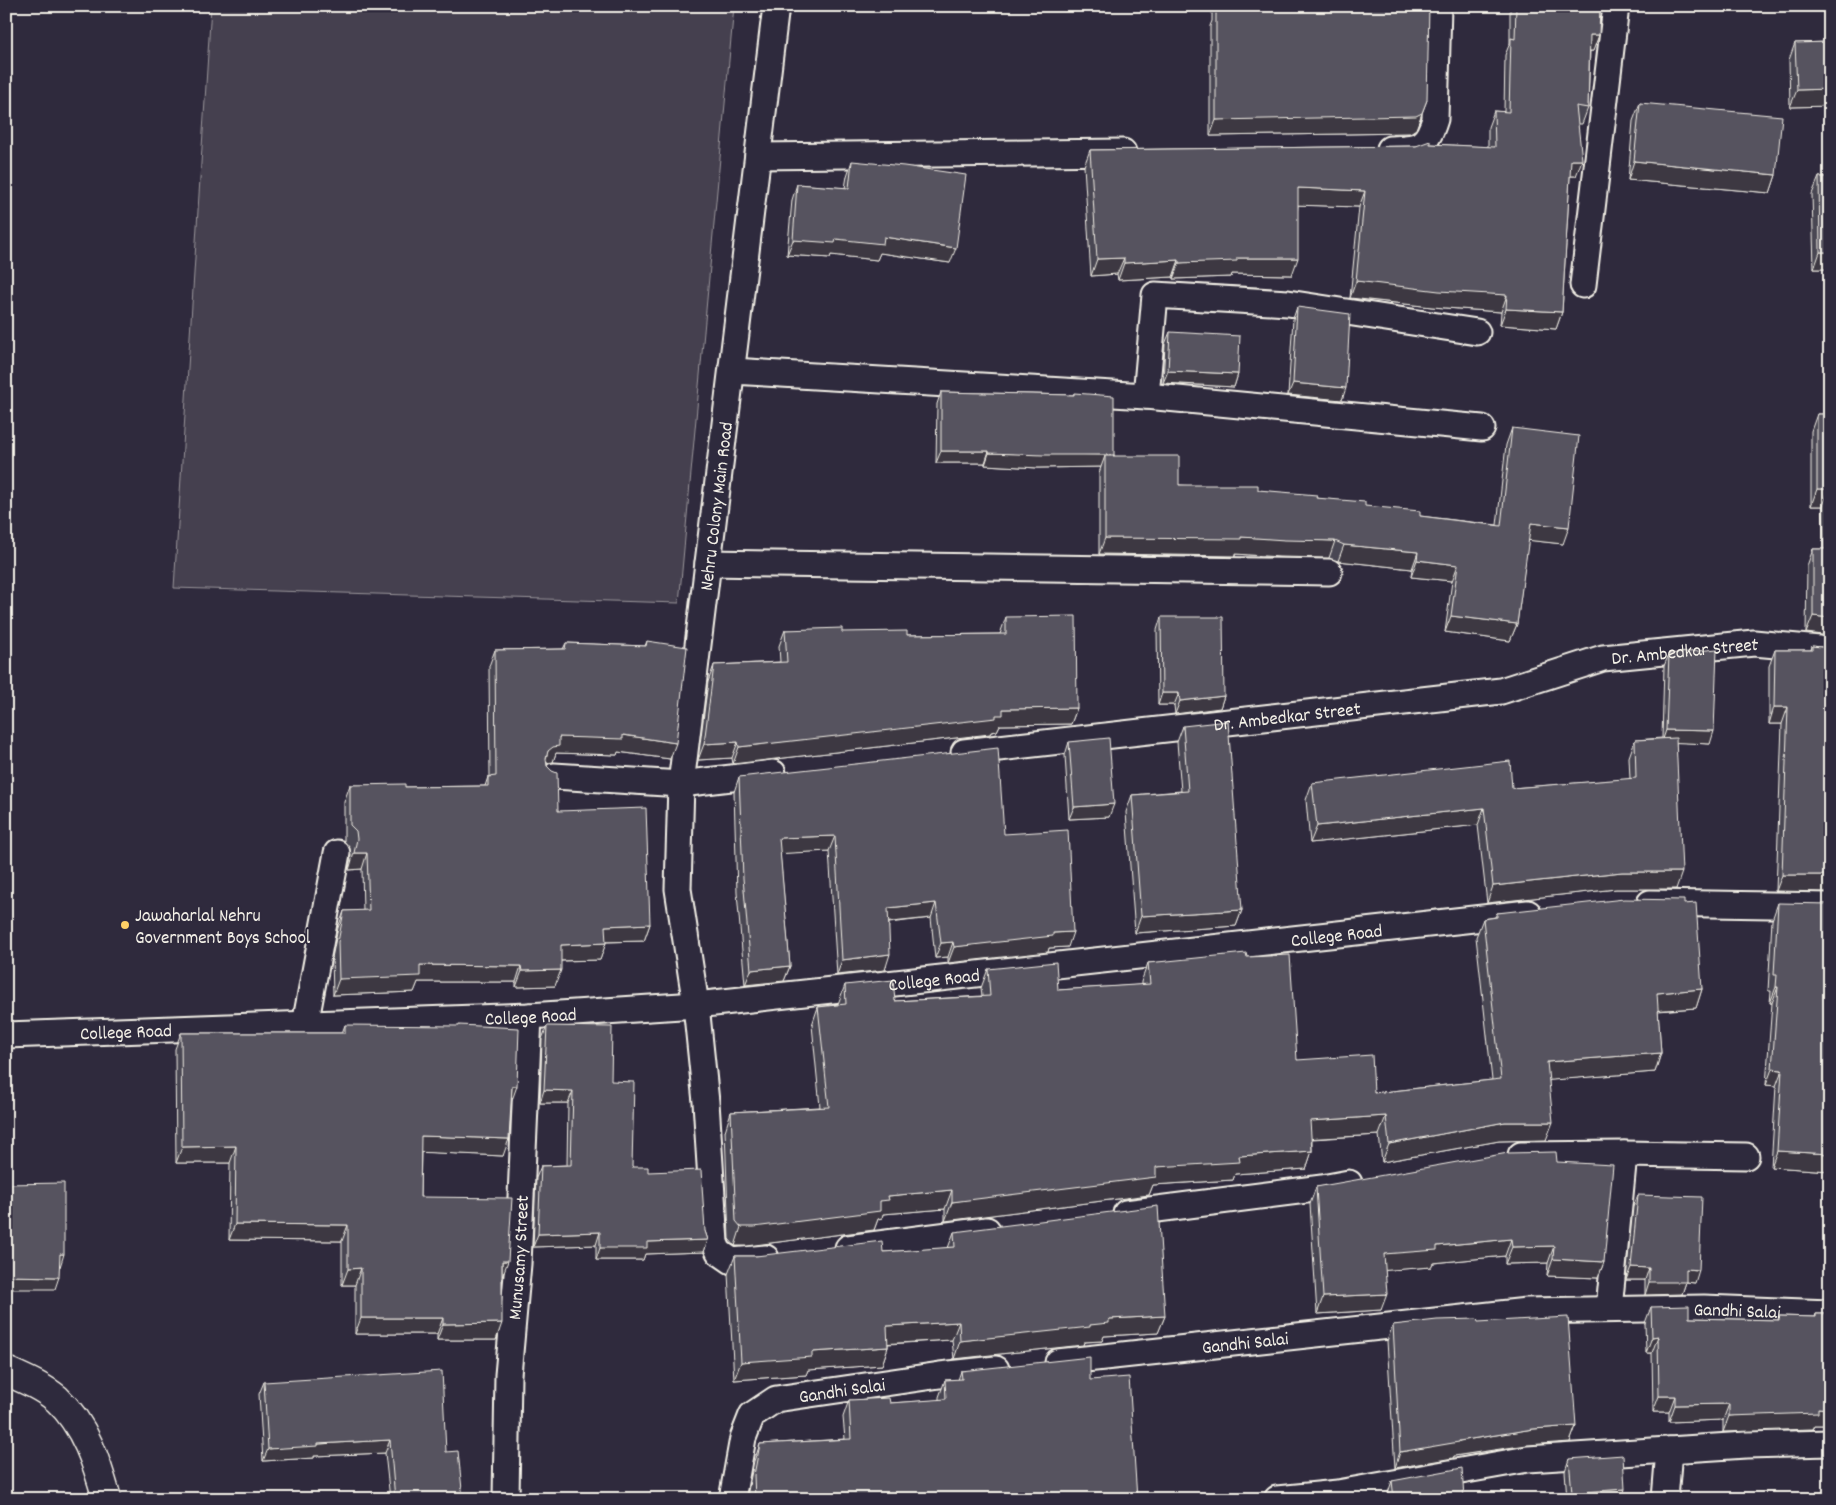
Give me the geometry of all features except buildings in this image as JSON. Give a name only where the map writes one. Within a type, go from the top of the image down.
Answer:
[{"type":"street","name":"Nehru Colony Main Road","points":[[776,6],[682,784],[678,889],[696,1005],[706,1102],[715,1243],[719,1252],[732,1261],[787,1255]]},
{"type":"street","points":[[1363,149],[1410,148],[1423,144],[1431,132],[1435,114],[1438,6]]},
{"type":"street","points":[[1583,285],[1616,6]]},
{"type":"street","points":[[758,156],[1146,152]]},
{"type":"street","points":[[1146,396],[1155,295],[1288,303],[1477,332]]},
{"type":"street","points":[[732,371],[1146,396],[1482,428]]},
{"type":"street","points":[[708,563],[1329,572]]},
{"type":"street","name":"Dr. Ambedkar Street","points":[[938,755],[1502,691],[1603,658],[1754,644],[1830,650]]},
{"type":"street","points":[[554,776],[682,784],[800,770]]},
{"type":"street","points":[[305,1024],[337,853]]},
{"type":"street","points":[[1626,903],[1830,906]]},
{"type":"street","name":"College Road","points":[[6,1036],[529,1016],[696,1005],[1548,911]]},
{"type":"street","name":"Munusamy Street","points":[[506,1499],[508,1375],[518,1264],[529,1016]]},
{"type":"street","points":[[1608,1310],[1624,1154]]},
{"type":"street","points":[[1501,1155],[1624,1154],[1746,1156]]},
{"type":"street","points":[[1104,1216],[1322,1188],[1367,1180]]},
{"type":"street","points":[[827,1250],[1005,1228]]},
{"type":"street","name":"Gandhi Salai","points":[[732,1499],[743,1438],[752,1415],[776,1399],[940,1375],[1527,1311],[1704,1308],[1830,1314]]},
{"type":"street","points":[[6,1371],[28,1381],[56,1398],[72,1415],[85,1435],[107,1499]]},
{"type":"street","points":[[1277,1499],[1338,1493],[1528,1459],[1746,1445],[1830,1443]]},
{"type":"street","points":[[1665,1499],[1669,1450]]},
{"type":"shaded area","points":[[211,6],[734,6],[679,603],[174,588]]},
{"type":"place","name":"Jawaharlal Nehru Government Boys School","points":[[125,925]]}]
